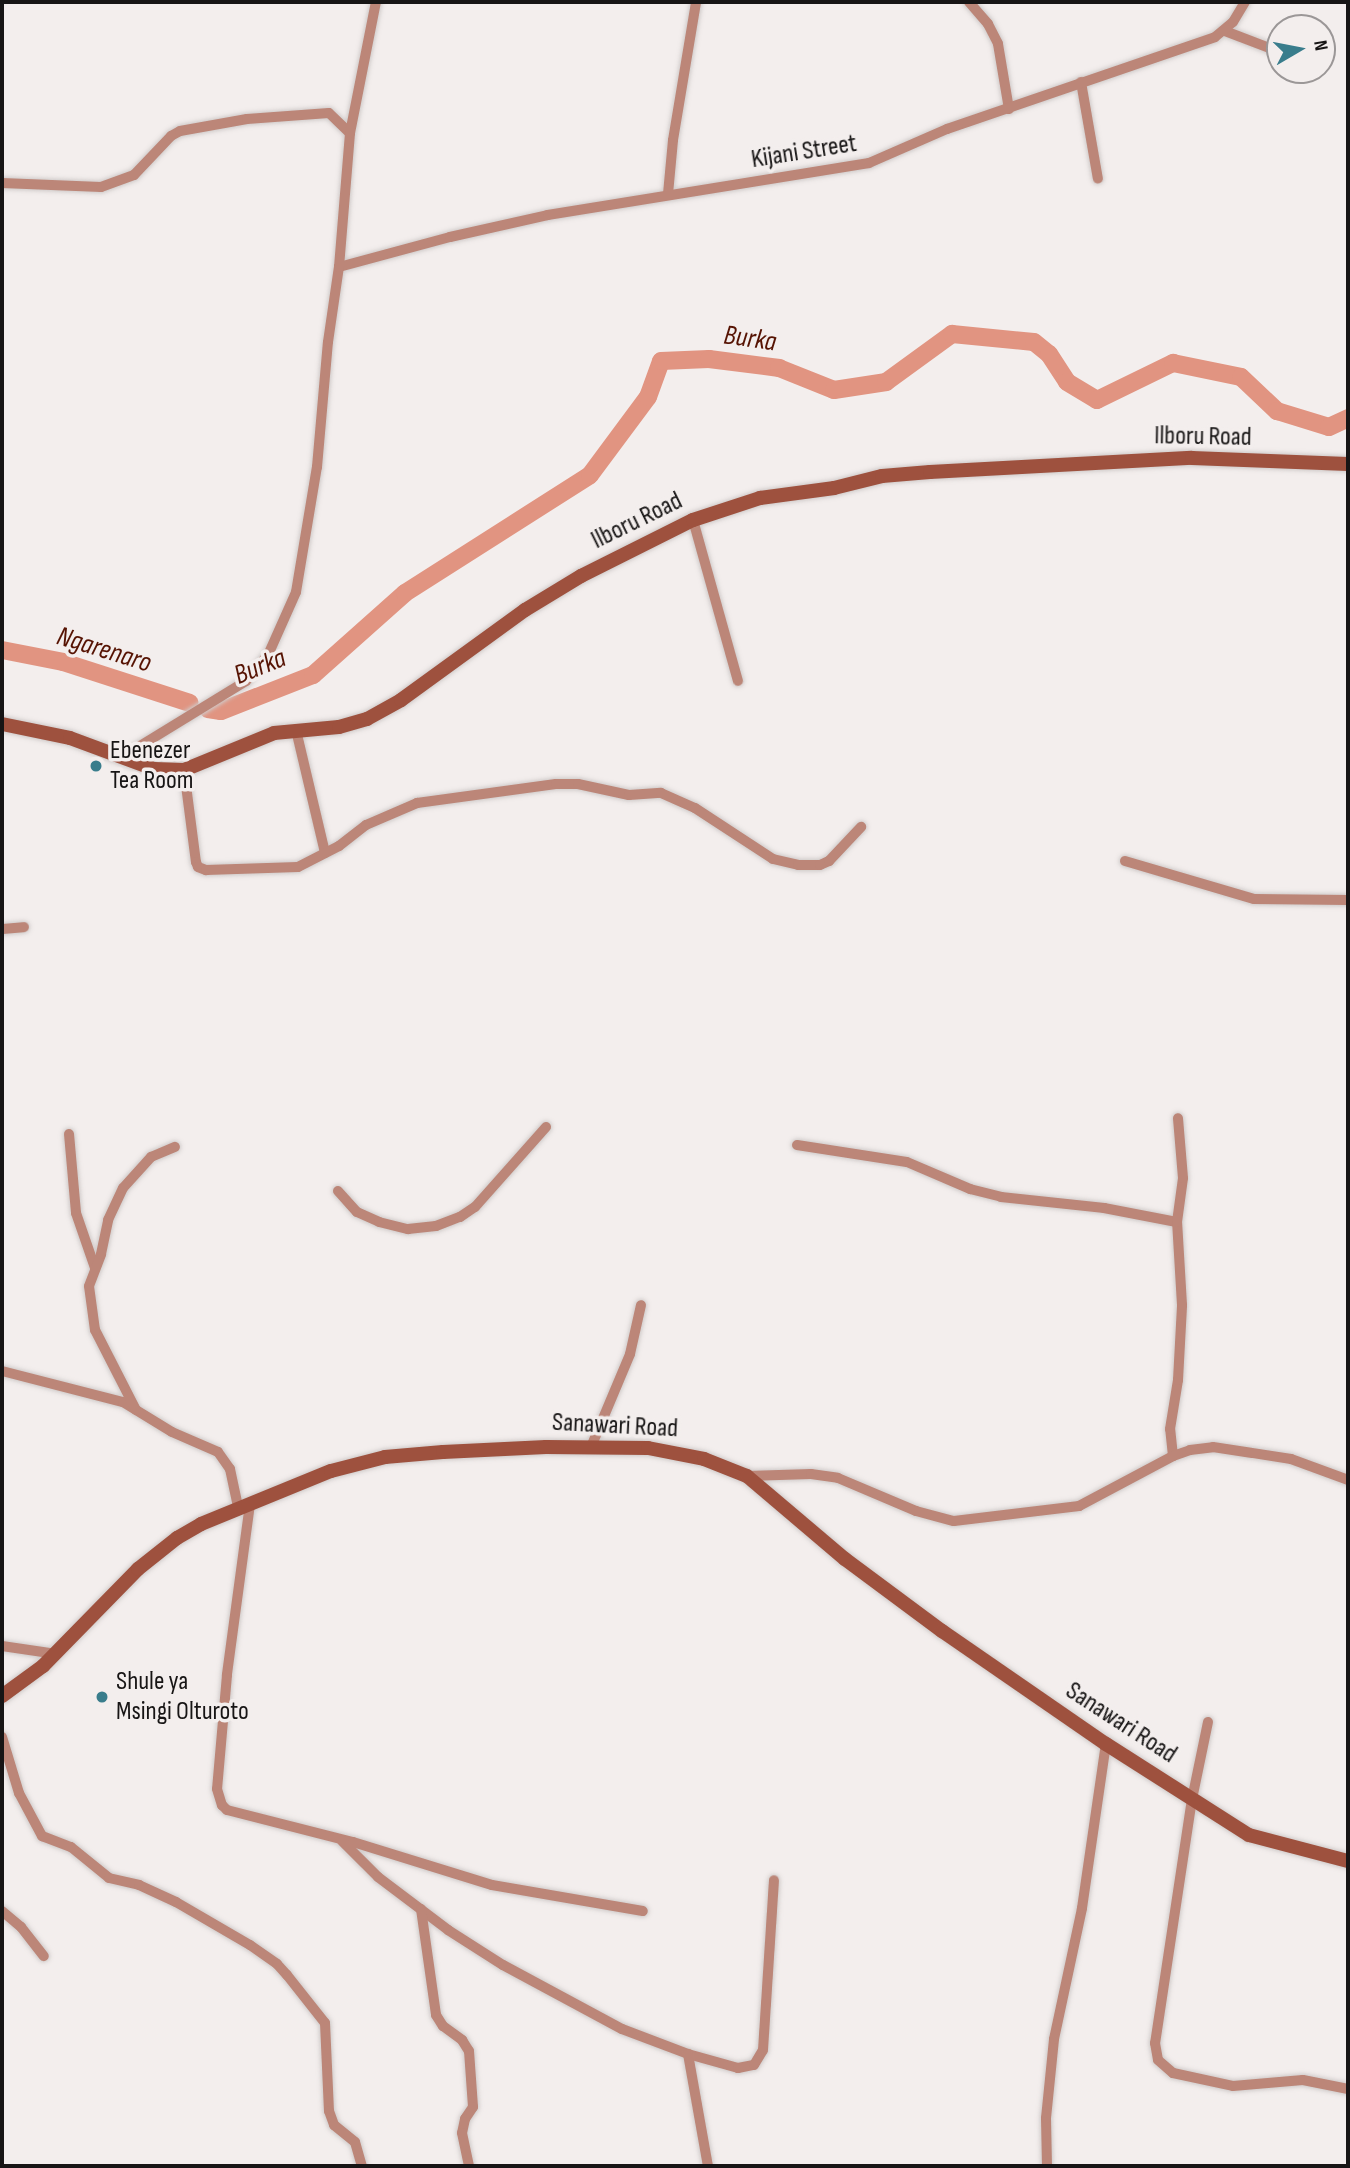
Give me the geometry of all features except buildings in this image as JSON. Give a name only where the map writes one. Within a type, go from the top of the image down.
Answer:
[{"type":"street","points":[[122,757],[246,681],[258,669],[280,632],[300,574],[317,467],[328,342],[339,267],[349,133],[376,2]]},
{"type":"street","points":[[667,194],[696,2]]},
{"type":"street","points":[[969,2],[988,24],[998,44],[1009,109]]},
{"type":"street","points":[[1245,2],[1225,31],[1266,47]]},
{"type":"street","name":"Kijani Street","points":[[339,267],[502,224],[667,194],[804,172],[849,168],[884,158],[947,129],[1225,31]]},
{"type":"street","points":[[1080,82],[1098,179]]},
{"type":"street","points":[[2,183],[101,187],[134,175],[171,136],[180,131],[247,119],[329,113],[349,133]]},
{"type":"street","name":"Ilboru Road","points":[[2,724],[70,738],[164,771],[184,770],[261,737],[296,730],[339,727],[378,714],[531,607],[619,555],[693,520],[787,493],[834,488],[882,476],[1192,458],[1247,463],[1348,464]]},
{"type":"street","points":[[693,520],[738,681]]},
{"type":"street","points":[[296,730],[325,853]]},
{"type":"street","points":[[184,770],[198,867],[206,870],[298,867],[325,853],[366,825],[417,803],[519,786],[568,783],[629,795],[661,793],[695,808],[773,859],[798,865],[820,865],[829,861],[861,828]]},
{"type":"street","points":[[1125,861],[1254,898],[1348,900]]},
{"type":"street","points":[[2,929],[24,927]]},
{"type":"street","points":[[1172,1456],[1170,1429],[1178,1380],[1182,1305],[1177,1222],[1183,1178],[1178,1118]]},
{"type":"street","points":[[338,1191],[357,1212],[379,1222],[408,1229],[436,1226],[460,1217],[475,1207],[546,1127]]},
{"type":"street","points":[[69,1134],[76,1213],[95,1268]]},
{"type":"street","points":[[797,1145],[907,1162],[970,1189],[1001,1197],[1104,1208],[1177,1222]]},
{"type":"street","points":[[136,1410],[95,1330],[89,1286],[102,1254],[108,1220],[123,1188],[150,1157],[175,1147]]},
{"type":"street","points":[[591,1447],[630,1354],[641,1305]]},
{"type":"street","points":[[2,1371],[123,1402],[172,1432],[222,1455],[230,1469],[244,1506],[216,1789],[227,1810],[492,1885],[643,1911]]},
{"type":"street","name":"Sanawari Road","points":[[2,1696],[56,1654],[98,1608],[165,1546],[190,1530],[331,1471],[385,1457],[517,1447],[648,1448],[681,1453],[747,1476],[845,1559],[973,1653],[1107,1744],[1249,1835],[1348,1860]]},
{"type":"street","points":[[747,1476],[811,1474],[838,1478],[940,1519],[972,1521],[1079,1506],[1172,1456],[1213,1447],[1291,1459],[1348,1480]]},
{"type":"street","points":[[2,1646],[56,1654]]},
{"type":"street","points":[[1209,1721],[1192,1799],[1155,2043],[1158,2060],[1173,2073],[1233,2086],[1303,2080],[1348,2090]]},
{"type":"street","points":[[2,1737],[19,1793],[41,1836],[71,1847],[109,1878],[139,1885],[176,1902],[250,1945],[277,1964],[287,1975],[325,2023],[329,2110],[334,2125],[355,2142],[362,2166]]},
{"type":"street","points":[[1047,2166],[1046,2118],[1054,2039],[1082,1908],[1107,1744]]},
{"type":"street","points":[[342,1841],[378,1877],[503,1965],[622,2029],[688,2054],[738,2068],[748,2067],[759,2060],[767,2021],[774,1880]]},
{"type":"street","points":[[421,1909],[436,2015],[443,2026],[463,2040],[469,2052],[473,2107],[465,2119],[462,2133],[469,2166]]},
{"type":"street","points":[[2,1911],[21,1927],[44,1956]]},
{"type":"street","points":[[688,2054],[708,2166]]},
{"type":"waterway","name":"Burka","points":[[208,709],[221,711],[313,675],[405,593],[590,475],[648,397],[661,361],[709,359],[779,368],[834,390],[886,382],[952,334],[1034,342],[1049,354],[1067,382],[1097,400],[1173,363],[1241,377],[1277,411],[1329,427],[1348,418]]},
{"type":"waterway","name":"Ngarenaro","points":[[2,650],[63,662],[190,703]]},
{"type":"place","name":"Ebenezer Tea Room","points":[[96,766]]},
{"type":"place","name":"Shule ya Msingi Olturoto","points":[[102,1697]]}]
